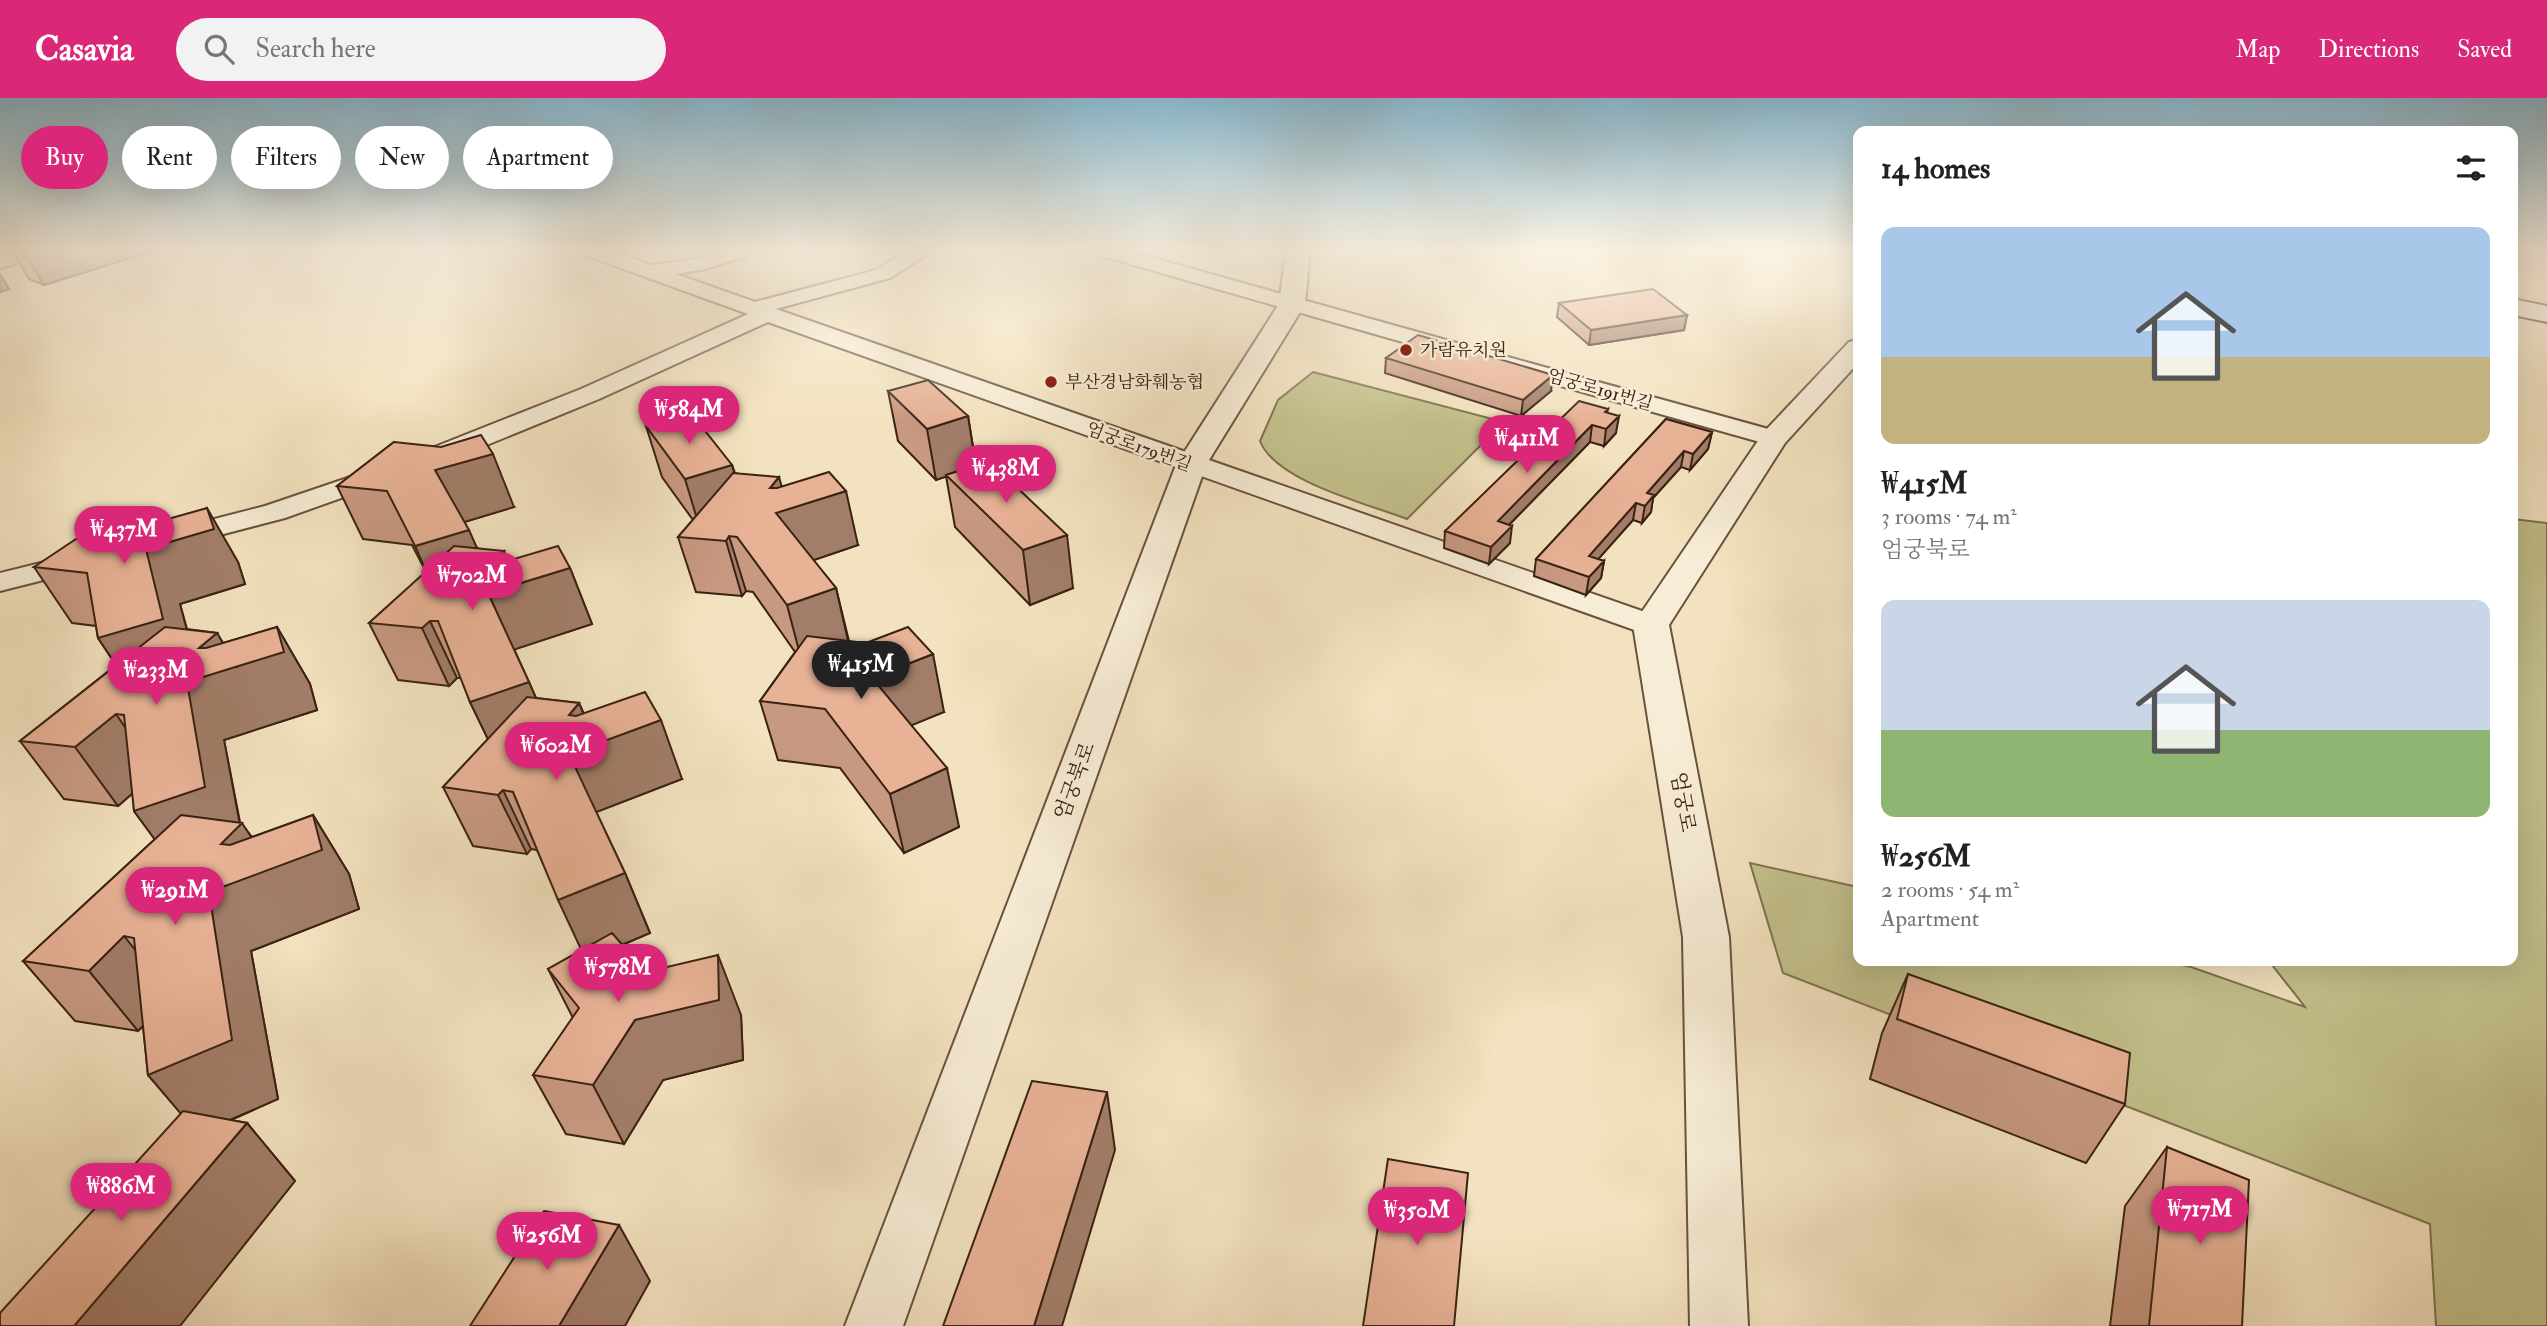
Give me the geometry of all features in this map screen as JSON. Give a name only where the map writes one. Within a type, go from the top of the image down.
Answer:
[{"type":"street","name":"엄궁로179번길","points":[[747,307],[1651,625]]},
{"type":"street","points":[[144,545],[275,512],[408,465],[590,394],[760,312],[775,307]]},
{"type":"street","name":"엄궁북로","points":[[874,1326],[1191,465],[1290,307]]},
{"type":"street","name":"엄궁로191번길","points":[[1304,307],[1774,438]]},
{"type":"street","points":[[2518,308],[2547,314]]},
{"type":"street","points":[[1651,625],[1774,438],[1853,353]]},
{"type":"street","points":[[0,582],[105,556]]},
{"type":"street","name":"엄궁로","points":[[1651,625],[1706,937],[1719,1326]]},
{"type":"shaded area","points":[[1313,372],[1504,422],[1407,519],[1303,479],[1269,455],[1260,441],[1278,400]]},
{"type":"shaded area","points":[[2518,520],[2547,523],[2547,1326],[2436,1326],[2430,1224],[1783,973],[1750,863],[1853,886],[1853,966],[2186,966],[2305,1007],[2273,966],[2518,966]]},
{"type":"building","points":[[1564,307],[1677,307],[1687,315],[1591,330]]},
{"type":"building","points":[[1418,335],[1553,375],[1523,400],[1386,358]]},
{"type":"building","points":[[928,380],[968,416],[927,429],[888,391]]},
{"type":"building","points":[[1579,401],[1608,409],[1605,412],[1619,416],[1606,429],[1592,425],[1498,521],[1512,526],[1491,547],[1445,531]]},
{"type":"building","points":[[691,413],[732,465],[685,479],[646,426]]},
{"type":"building","points":[[1666,419],[1712,432],[1693,454],[1684,451],[1647,493],[1654,495],[1645,506],[1636,503],[1589,556],[1604,561],[1589,577],[1536,559]]},
{"type":"building","points":[[481,435],[493,454],[435,470],[469,530],[415,546],[387,491],[337,486],[394,442],[441,447]]},
{"type":"building","points":[[989,461],[1067,535],[1023,550],[946,475]]},
{"type":"building","points":[[829,472],[846,491],[776,513],[836,588],[787,605],[737,537],[729,536],[726,541],[678,537],[733,473],[779,477],[770,488],[777,488]]},
{"type":"building","points":[[207,508],[214,529],[146,549],[163,619],[98,638],[87,573],[34,567],[112,515],[161,521]]},
{"type":"building","points":[[454,546],[504,551],[490,564],[497,564],[558,546],[570,568],[488,593],[529,682],[470,702],[438,621],[430,621],[422,628],[369,623]]},
{"type":"building","points":[[165,627],[217,633],[199,648],[206,648],[277,627],[284,652],[187,682],[205,787],[134,811],[124,715],[116,714],[75,747],[20,741]]},
{"type":"building","points":[[908,627],[933,654],[872,678],[947,768],[890,794],[825,709],[760,701],[807,636],[866,643]]},
{"type":"building","points":[[645,692],[661,720],[569,754],[625,873],[558,900],[513,792],[503,790],[498,795],[443,787],[527,697],[579,703],[569,715],[576,716]]},
{"type":"building","points":[[181,815],[242,823],[221,844],[230,845],[313,815],[322,850],[209,892],[232,1040],[148,1075],[134,938],[124,936],[89,971],[23,961]]},
{"type":"building","points":[[612,933],[646,972],[718,955],[719,1000],[635,1020],[593,1085],[533,1075],[579,1008],[548,969]]},
{"type":"building","points":[[1908,974],[2130,1053],[2125,1104],[1897,1019]]},
{"type":"building","points":[[1032,1081],[1107,1092],[1034,1326],[943,1326]]},
{"type":"building","points":[[183,1111],[247,1123],[74,1326],[0,1326],[0,1313]]},
{"type":"building","points":[[2167,1147],[2249,1180],[2242,1326],[2149,1326]]},
{"type":"building","points":[[1388,1159],[1468,1173],[1454,1326],[1363,1326]]},
{"type":"building","points":[[544,1211],[619,1225],[559,1326],[470,1326]]},
{"type":"place","name":"가람유치원","points":[[1406,350]]},
{"type":"place","name":"부산경남화훼농협","points":[[1051,382]]}]
